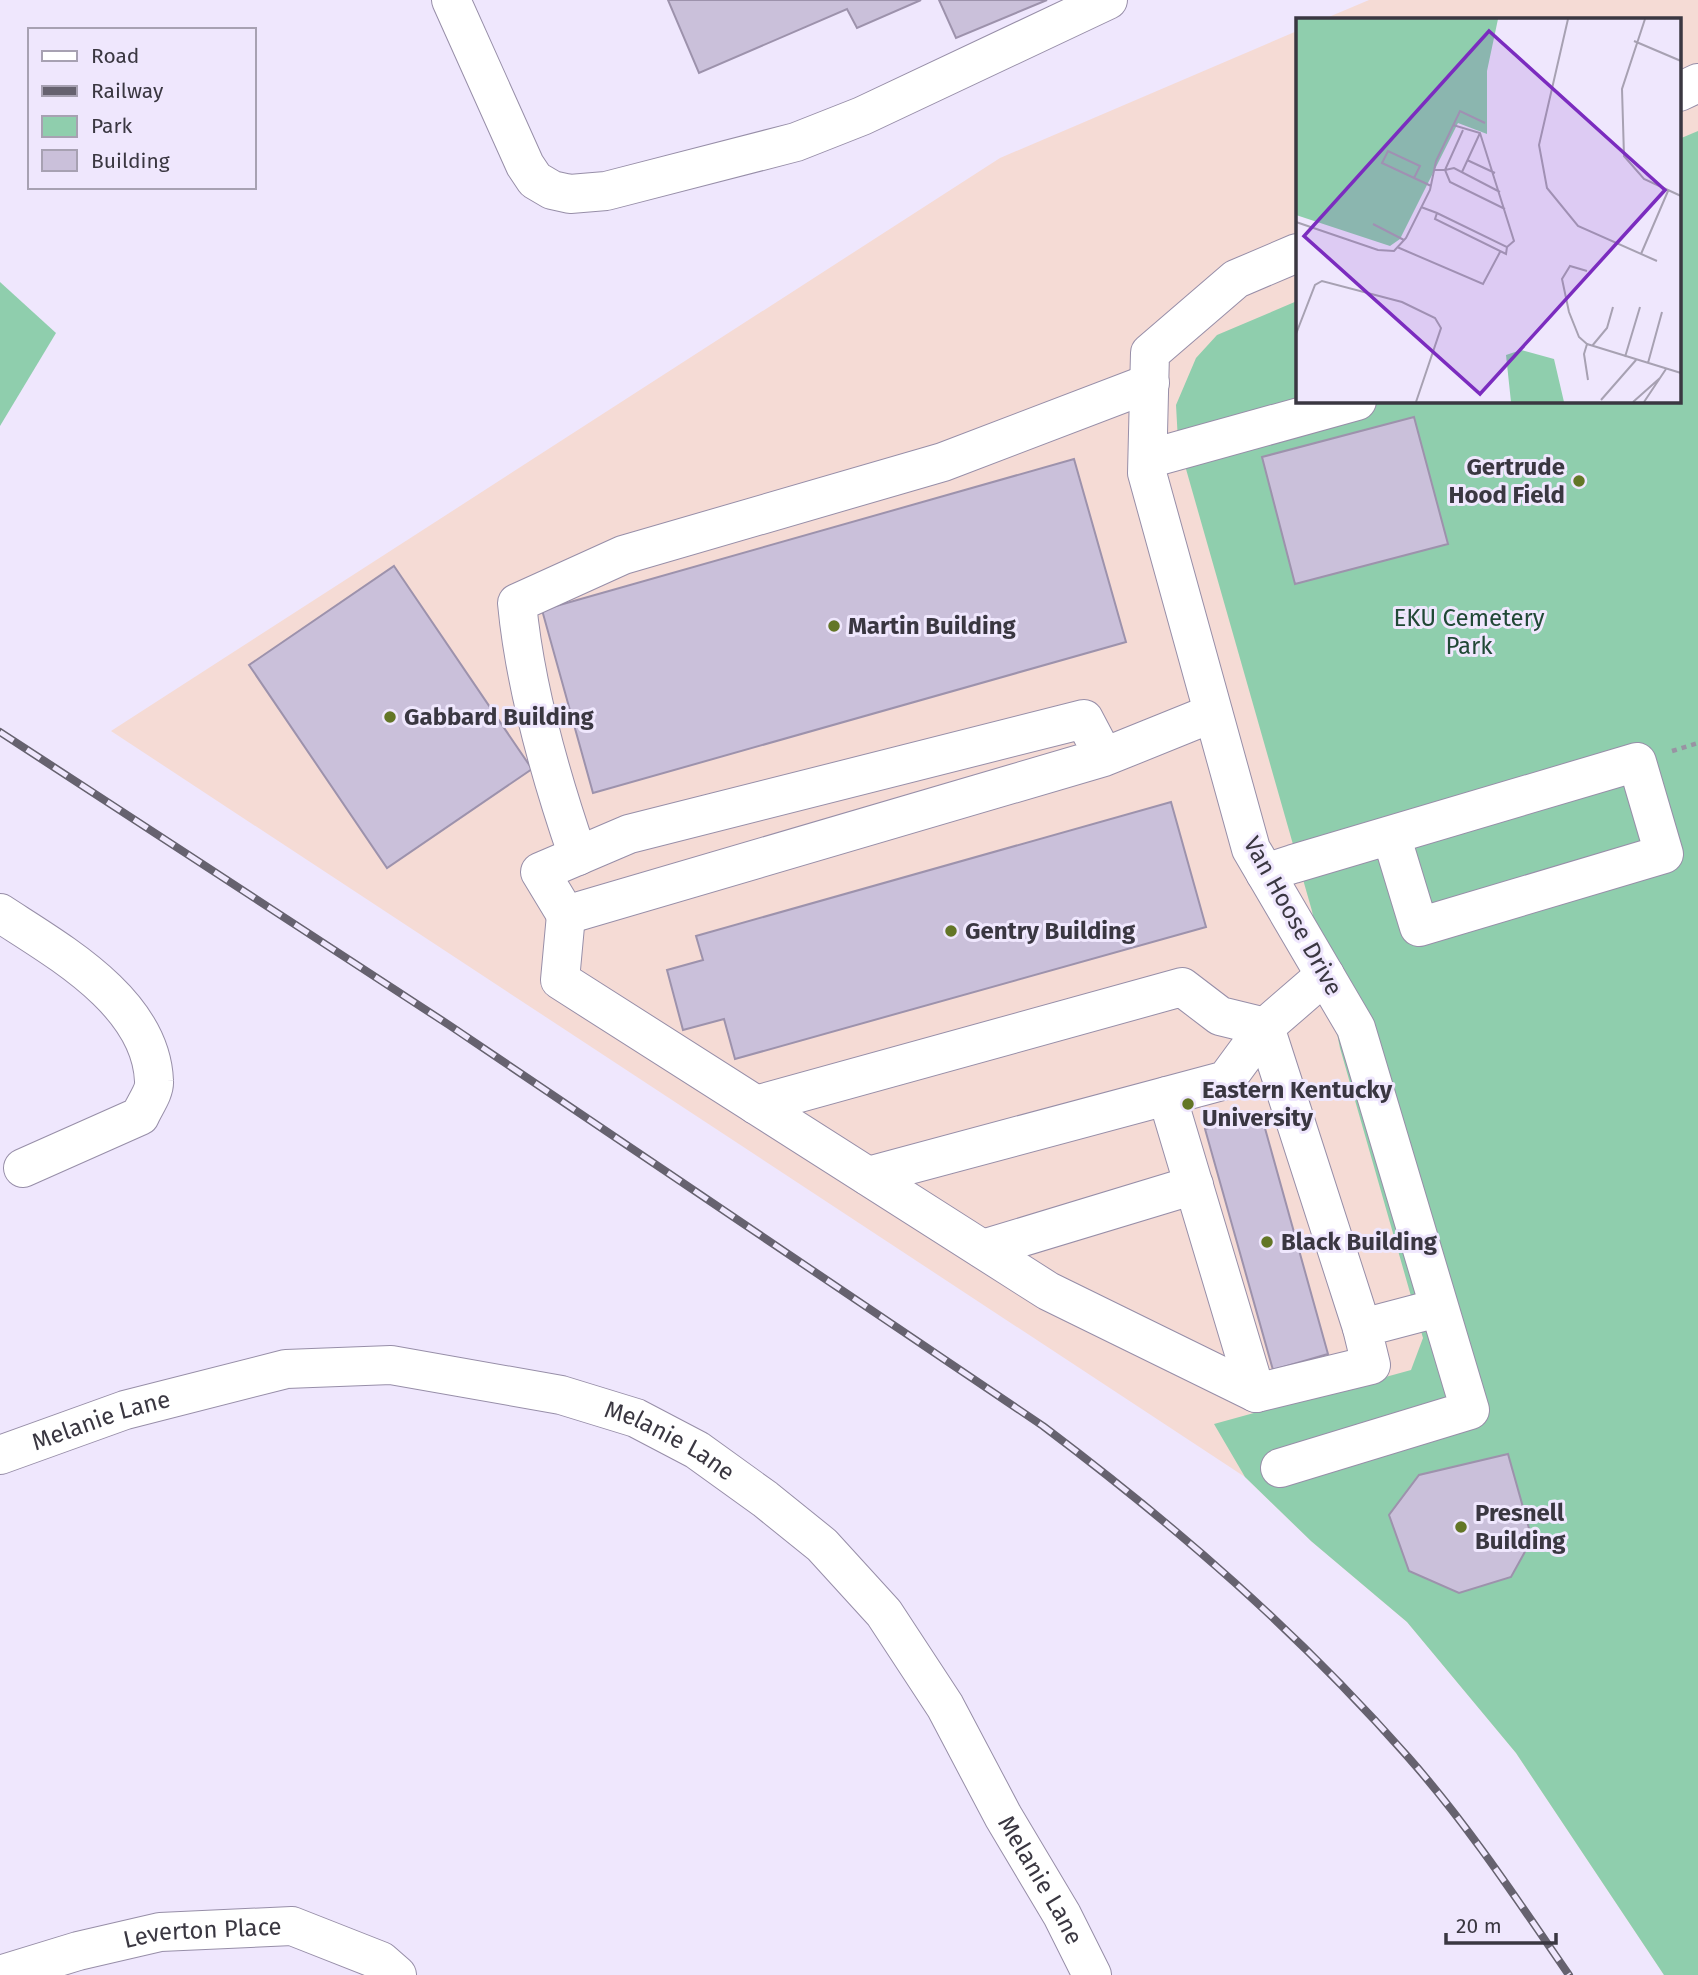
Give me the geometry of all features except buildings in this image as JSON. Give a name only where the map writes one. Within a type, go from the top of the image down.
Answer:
[{"type":"street","points":[[451,0],[525,165],[535,180],[552,190],[570,194],[606,191],[796,142],[862,117],[1108,0]]},
{"type":"street","points":[[1680,92],[1698,83]]},
{"type":"street","name":"Van Hoose Drive","points":[[1280,1468],[1470,1410],[1356,1028],[1251,849],[1147,473],[1150,353],[1236,279],[1296,253]]},
{"type":"street","points":[[578,856],[564,815],[522,652],[517,603],[623,555],[943,462],[1150,383]]},
{"type":"street","points":[[1148,459],[1353,402]]},
{"type":"street","points":[[566,915],[1104,757],[1213,713]]},
{"type":"street","points":[[1104,757],[1084,719],[629,834],[541,872],[566,915],[560,979],[1048,1291],[1256,1392],[1371,1365],[1362,1328],[1265,1027]]},
{"type":"street","points":[[1265,873],[1391,835],[1637,762],[1664,853],[1419,927],[1391,835]]},
{"type":"street","points":[[0,913],[82,966],[122,1007],[147,1046],[155,1084],[140,1116],[23,1168]]},
{"type":"street","points":[[868,1176],[1226,1080],[1265,1027],[1325,975]]},
{"type":"street","points":[[756,1105],[1182,987],[1220,1016],[1265,1027]]},
{"type":"street","points":[[1167,1096],[1256,1392]]},
{"type":"street","points":[[983,1249],[1194,1185]]},
{"type":"street","points":[[1362,1328],[1438,1308]]},
{"type":"street","name":"Melanie Lane","points":[[0,1455],[125,1410],[286,1369],[391,1365],[561,1395],[636,1418],[697,1450],[765,1499],[822,1545],[884,1613],[945,1706],[1003,1816],[1062,1915],[1092,1975]]},
{"type":"street","name":"Leverton Place","points":[[0,1975],[78,1951],[160,1932],[292,1926],[381,1961],[397,1975]]},
{"type":"shaded area","name":"Eastern Kentucky University","points":[[1369,0],[1698,0],[1698,1975],[1664,1975],[1516,1753],[1407,1622],[1311,1541],[1245,1477],[111,731],[1000,158],[1296,31],[1296,402],[1680,402],[1680,18],[1326,18]]},
{"type":"green space","name":"EKU Cemetery Park","points":[[1698,131],[1698,1975],[1664,1975],[1516,1753],[1407,1622],[1311,1541],[1245,1477],[1214,1424],[1411,1370],[1423,1338],[1340,1048],[1312,911],[1178,441],[1176,405],[1196,358],[1217,335],[1296,301],[1296,402],[1680,402],[1680,139]]},
{"type":"green space","points":[[0,282],[56,333],[0,426]]},
{"type":"railway","points":[[0,732],[449,1025],[1043,1426],[1093,1464],[1234,1582],[1323,1666],[1366,1711],[1451,1809],[1569,1975]]},
{"type":"place","name":"Gertrude Hood Field","points":[[1579,481]]},
{"type":"place","name":"Martin Building","points":[[834,626]]},
{"type":"place","name":"Gabbard Building","points":[[390,717]]},
{"type":"place","name":"Gentry Building","points":[[951,931]]},
{"type":"place","name":"Eastern Kentucky University","points":[[1188,1104]]},
{"type":"place","name":"Black Building","points":[[1267,1242]]},
{"type":"place","name":"Presnell Building","points":[[1461,1527]]}]
